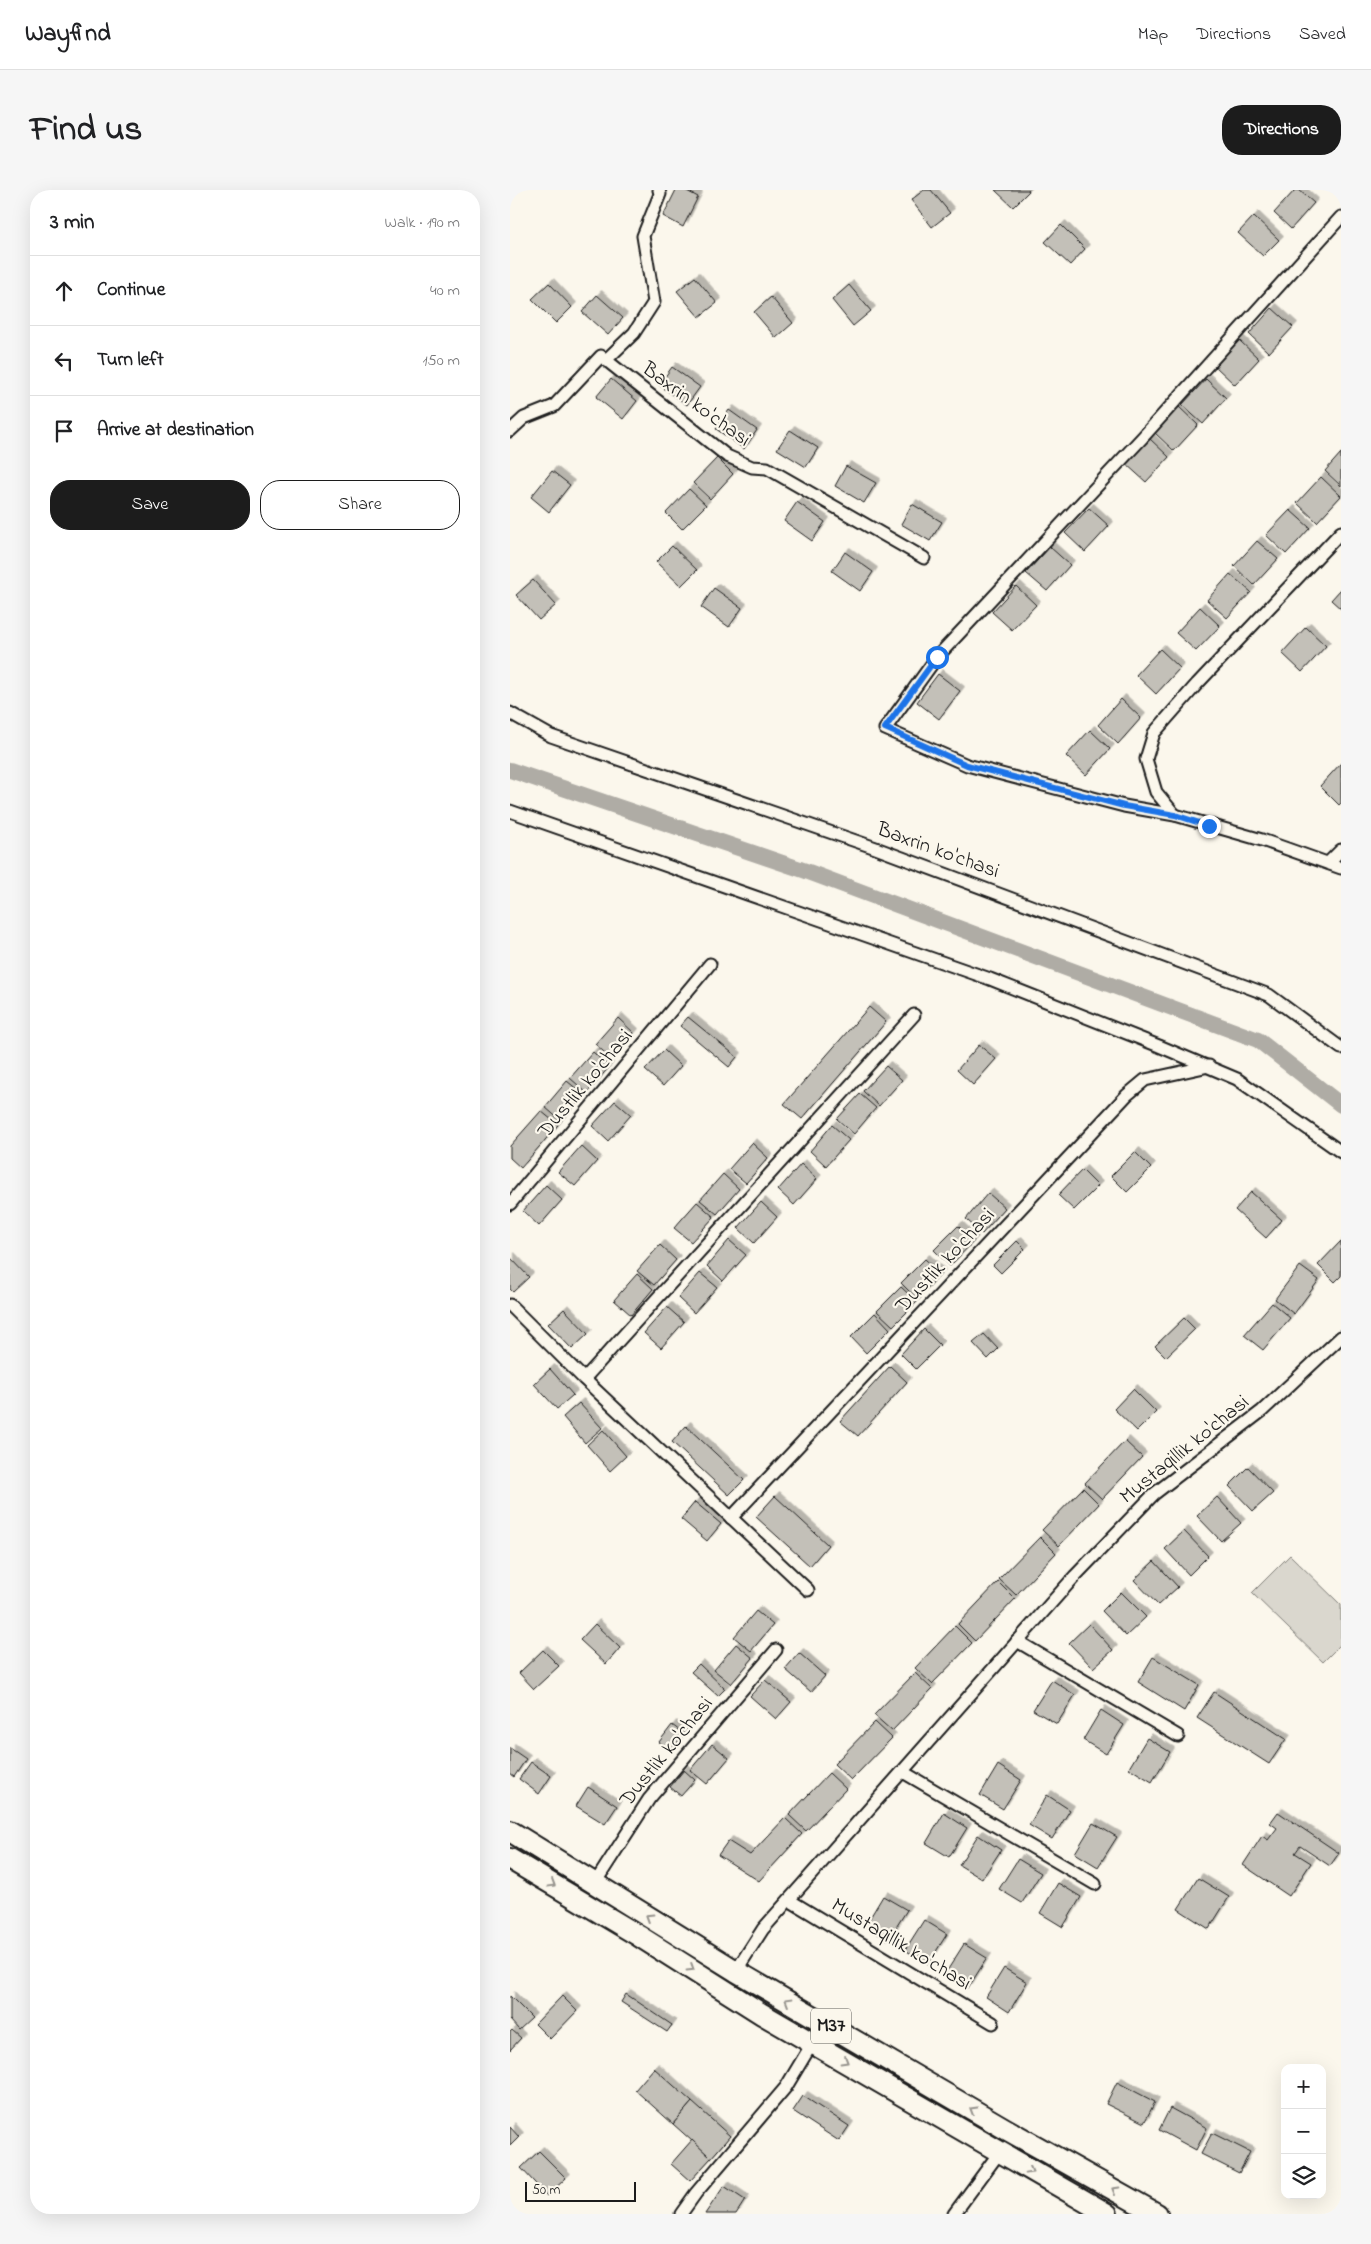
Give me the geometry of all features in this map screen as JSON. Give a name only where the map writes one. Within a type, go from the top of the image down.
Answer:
[{"type":"highway","name":"M37","points":[[510,1831],[736,1971],[1004,2128],[1157,2214]]},
{"type":"highway","name":"M37","points":[[510,1859],[639,1936],[762,2014],[1107,2214]]},
{"type":"street","name":"Baxrin ko'chasi","points":[[606,360],[634,333],[654,302],[643,236],[660,194],[659,190]]},
{"type":"street","points":[[1340,221],[1135,446],[937,657],[885,728],[967,765],[1087,797],[1175,815],[1262,840],[1341,868]]},
{"type":"street","name":"Baxrin ko'chasi","points":[[510,432],[524,418],[554,406],[601,356],[727,456],[752,467],[767,468],[924,558]]},
{"type":"street","points":[[1175,815],[1156,792],[1146,758],[1154,733],[1197,684],[1341,532]]},
{"type":"street","name":"Baxrin ko'chasi","points":[[510,713],[551,736],[873,846],[1269,995],[1341,1048]]},
{"type":"street","points":[[510,811],[990,979],[1209,1066],[1238,1079],[1341,1152]]},
{"type":"street","points":[[1328,863],[1341,850]]},
{"type":"street","name":"Dustlik ko'chasi","points":[[510,1204],[710,964]]},
{"type":"street","points":[[584,1379],[914,1015]]},
{"type":"street","name":"Dustlik ko'chasi","points":[[731,1518],[1127,1095],[1145,1080],[1209,1066]]},
{"type":"street","points":[[510,1305],[584,1379],[808,1590]]},
{"type":"street","name":"Mustaqillik ko'chasi","points":[[736,1971],[763,1930],[1075,1576],[1154,1494],[1262,1411],[1341,1337]]},
{"type":"street","points":[[1017,1641],[1178,1736]]},
{"type":"street","name":"Dustlik ko'chasi","points":[[595,1883],[648,1800],[776,1650]]},
{"type":"street","points":[[903,1772],[1095,1884]]},
{"type":"street","name":"Mustaqillik ko'chasi","points":[[789,1900],[993,2023]]},
{"type":"street","points":[[682,2214],[696,2193],[786,2087],[813,2042]]},
{"type":"street","points":[[954,2214],[999,2153]]},
{"type":"shaded area","points":[[1290,1555],[1341,1605],[1341,1644],[1323,1662],[1252,1593]]},
{"type":"building","points":[[676,190],[685,190],[698,197],[683,227],[663,216]]},
{"type":"building","points":[[924,190],[931,190],[950,213],[932,227],[911,200]]},
{"type":"building","points":[[995,190],[1028,190],[1029,191],[1013,207]]},
{"type":"building","points":[[1295,190],[1299,190],[1314,203],[1291,229],[1274,213]]},
{"type":"building","points":[[1254,216],[1279,240],[1263,256],[1238,233]]},
{"type":"building","points":[[1061,225],[1085,249],[1070,265],[1045,242]]},
{"type":"building","points":[[695,277],[717,303],[699,317],[677,291]]},
{"type":"building","points":[[549,283],[572,307],[556,323],[532,299]]},
{"type":"building","points":[[849,285],[871,311],[853,326],[832,300]]},
{"type":"building","points":[[597,295],[623,318],[608,335],[582,312]]},
{"type":"building","points":[[771,297],[793,323],[776,338],[754,312]]},
{"type":"building","points":[[1272,308],[1293,327],[1269,353],[1249,334]]},
{"type":"building","points":[[1239,340],[1259,359],[1235,385],[1215,366]]},
{"type":"building","points":[[672,367],[700,387],[687,405],[659,385]]},
{"type":"building","points":[[611,379],[637,401],[623,419],[596,397]]},
{"type":"building","points":[[1206,379],[1226,398],[1203,424],[1182,405]]},
{"type":"building","points":[[1178,406],[1198,425],[1174,451],[1154,432]]},
{"type":"building","points":[[729,410],[757,430],[744,449],[716,429]]},
{"type":"building","points":[[790,430],[818,448],[806,467],[777,449]]},
{"type":"building","points":[[1149,438],[1169,457],[1146,482],[1126,464]]},
{"type":"building","points":[[1341,453],[1341,486],[1325,471]]},
{"type":"building","points":[[717,458],[733,474],[710,499],[693,483]]},
{"type":"building","points":[[846,466],[876,483],[864,503],[835,486]]},
{"type":"building","points":[[552,471],[570,485],[549,512],[531,497]]},
{"type":"building","points":[[1321,477],[1341,496],[1317,522],[1297,503]]},
{"type":"building","points":[[689,489],[706,505],[682,529],[666,513]]},
{"type":"building","points":[[797,502],[825,522],[812,541],[784,521]]},
{"type":"building","points":[[912,504],[942,522],[930,541],[901,524]]},
{"type":"building","points":[[1089,508],[1109,526],[1085,552],[1065,533]]},
{"type":"building","points":[[1290,510],[1310,528],[1286,554],[1266,535]]},
{"type":"building","points":[[1257,541],[1278,559],[1254,585],[1234,566]]},
{"type":"building","points":[[672,546],[697,570],[681,586],[656,562]]},
{"type":"building","points":[[1050,547],[1070,565],[1047,591],[1026,573]]},
{"type":"building","points":[[845,552],[873,572],[860,591],[832,571]]},
{"type":"building","points":[[1230,574],[1251,592],[1227,618],[1207,600]]},
{"type":"building","points":[[533,580],[556,605],[539,620],[516,595]]},
{"type":"building","points":[[1016,586],[1036,605],[1012,630],[992,612]]},
{"type":"building","points":[[714,588],[742,608],[729,627],[701,607]]},
{"type":"building","points":[[1341,589],[1341,609],[1331,600]]},
{"type":"building","points":[[1200,607],[1220,626],[1196,651],[1176,633]]},
{"type":"building","points":[[1306,627],[1326,646],[1302,672],[1282,653]]},
{"type":"building","points":[[1160,649],[1180,668],[1156,694],[1136,675]]},
{"type":"building","points":[[938,674],[960,691],[939,719],[917,702]]},
{"type":"building","points":[[1121,699],[1141,718],[1118,744],[1098,725]]},
{"type":"building","points":[[1090,730],[1110,749],[1086,775],[1066,756]]},
{"type":"building","points":[[1341,763],[1341,803],[1339,805],[1320,786]]},
{"type":"building","points":[[869,1007],[886,1022],[802,1119],[784,1104]]},
{"type":"building","points":[[688,1017],[737,1057],[729,1067],[680,1026]]},
{"type":"building","points":[[618,1018],[634,1033],[612,1059],[595,1044]]},
{"type":"building","points":[[979,1045],[996,1059],[973,1085],[957,1070]]},
{"type":"building","points":[[664,1050],[681,1066],[663,1086],[645,1070]]},
{"type":"building","points":[[593,1052],[609,1067],[587,1093],[570,1078]]},
{"type":"building","points":[[886,1066],[902,1080],[879,1106],[863,1091]]},
{"type":"building","points":[[567,1081],[584,1095],[561,1121],[545,1107]]},
{"type":"building","points":[[860,1094],[876,1108],[854,1134],[837,1119]]},
{"type":"building","points":[[615,1101],[631,1115],[608,1141],[592,1126]]},
{"type":"building","points":[[541,1111],[558,1125],[521,1168],[510,1158],[510,1146]]},
{"type":"building","points":[[832,1125],[849,1140],[826,1166],[810,1151]]},
{"type":"building","points":[[752,1143],[768,1158],[746,1183],[729,1169]]},
{"type":"building","points":[[581,1146],[597,1161],[575,1186],[558,1172]]},
{"type":"building","points":[[1135,1152],[1151,1168],[1127,1192],[1111,1176]]},
{"type":"building","points":[[801,1164],[817,1179],[794,1205],[778,1190]]},
{"type":"building","points":[[1082,1170],[1098,1186],[1074,1210],[1058,1195]]},
{"type":"building","points":[[723,1174],[739,1189],[717,1214],[700,1200]]},
{"type":"building","points":[[546,1185],[562,1200],[539,1226],[523,1211]]},
{"type":"building","points":[[1251,1192],[1282,1220],[1266,1238],[1235,1210]]},
{"type":"building","points":[[988,1193],[1005,1208],[982,1234],[966,1219]]},
{"type":"building","points":[[697,1202],[714,1217],[691,1242],[674,1228]]},
{"type":"building","points":[[761,1202],[777,1217],[754,1243],[738,1228]]},
{"type":"building","points":[[958,1226],[974,1241],[950,1266],[934,1250]]},
{"type":"building","points":[[729,1240],[746,1255],[723,1281],[707,1266]]},
{"type":"building","points":[[1017,1241],[1025,1249],[1001,1273],[993,1265]]},
{"type":"building","points":[[1341,1241],[1341,1276],[1335,1282],[1318,1265]]},
{"type":"building","points":[[660,1245],[676,1260],[654,1285],[637,1271]]},
{"type":"building","points":[[510,1257],[529,1277],[513,1292],[510,1289]]},
{"type":"building","points":[[925,1259],[941,1274],[917,1299],[901,1283]]},
{"type":"building","points":[[1300,1266],[1319,1280],[1294,1314],[1275,1299]]},
{"type":"building","points":[[700,1273],[717,1287],[694,1313],[678,1298]]},
{"type":"building","points":[[637,1274],[653,1289],[631,1315],[614,1300]]},
{"type":"building","points":[[901,1287],[917,1302],[893,1326],[877,1311]]},
{"type":"building","points":[[1272,1303],[1290,1318],[1263,1350],[1244,1335]]},
{"type":"building","points":[[667,1307],[684,1322],[661,1348],[644,1333]]},
{"type":"building","points":[[564,1309],[588,1334],[572,1349],[548,1324]]},
{"type":"building","points":[[875,1313],[890,1329],[866,1353],[851,1337]]},
{"type":"building","points":[[1184,1318],[1195,1329],[1166,1357],[1155,1346]]},
{"type":"building","points":[[924,1329],[940,1345],[916,1369],[901,1354]]},
{"type":"building","points":[[984,1334],[998,1349],[988,1359],[973,1343]]},
{"type":"building","points":[[890,1366],[907,1382],[858,1436],[840,1421]]},
{"type":"building","points":[[550,1369],[573,1395],[557,1409],[534,1384]]},
{"type":"building","points":[[1133,1389],[1156,1412],[1137,1431],[1114,1409]]},
{"type":"building","points":[[579,1403],[602,1428],[585,1443],[563,1417]]},
{"type":"building","points":[[686,1426],[744,1480],[729,1495],[672,1442]]},
{"type":"building","points":[[603,1430],[626,1456],[610,1471],[587,1445]]},
{"type":"building","points":[[1125,1441],[1142,1457],[1102,1499],[1085,1483]]},
{"type":"building","points":[[1248,1467],[1273,1493],[1253,1511],[1229,1486]]},
{"type":"building","points":[[1083,1488],[1099,1504],[1059,1546],[1042,1530]]},
{"type":"building","points":[[775,1496],[828,1545],[810,1566],[756,1517]]},
{"type":"building","points":[[1217,1497],[1241,1523],[1221,1541],[1197,1516]]},
{"type":"building","points":[[695,1502],[721,1524],[707,1541],[681,1519]]},
{"type":"building","points":[[1184,1531],[1208,1556],[1189,1575],[1165,1549]]},
{"type":"building","points":[[1040,1537],[1056,1553],[1016,1595],[999,1579]]},
{"type":"building","points":[[1154,1561],[1178,1587],[1158,1605],[1134,1580]]},
{"type":"building","points":[[998,1582],[1015,1599],[975,1641],[958,1624]]},
{"type":"building","points":[[1121,1592],[1146,1617],[1126,1636],[1102,1611]]},
{"type":"building","points":[[756,1611],[773,1625],[751,1651],[734,1637]]},
{"type":"building","points":[[595,1624],[620,1648],[606,1664],[580,1640]]},
{"type":"building","points":[[1089,1624],[1113,1650],[1093,1668],[1069,1643]]},
{"type":"building","points":[[955,1626],[972,1643],[932,1684],[915,1668]]},
{"type":"building","points":[[736,1644],[753,1658],[731,1684],[714,1670]]},
{"type":"building","points":[[543,1650],[559,1666],[534,1689],[519,1673]]},
{"type":"building","points":[[799,1653],[825,1676],[811,1692],[785,1669]]},
{"type":"building","points":[[1153,1657],[1199,1685],[1184,1711],[1138,1682]]},
{"type":"building","points":[[699,1664],[725,1689],[718,1696],[691,1672]]},
{"type":"building","points":[[915,1673],[932,1689],[892,1731],[874,1715]]},
{"type":"building","points":[[765,1680],[791,1702],[776,1719],[750,1696]]},
{"type":"building","points":[[1052,1680],[1075,1695],[1057,1724],[1033,1710]]},
{"type":"building","points":[[1214,1692],[1286,1739],[1269,1764],[1197,1718]]},
{"type":"building","points":[[1101,1710],[1124,1725],[1106,1754],[1083,1740]]},
{"type":"building","points":[[875,1722],[892,1738],[851,1780],[834,1764]]},
{"type":"building","points":[[672,1725],[684,1734],[671,1751],[659,1742]]},
{"type":"building","points":[[1147,1738],[1170,1752],[1152,1782],[1129,1768]]},
{"type":"building","points":[[712,1744],[729,1758],[707,1784],[690,1770]]},
{"type":"building","points":[[510,1748],[526,1759],[514,1777],[510,1774]]},
{"type":"building","points":[[531,1762],[551,1776],[539,1794],[519,1779]]},
{"type":"building","points":[[998,1765],[1021,1780],[1003,1809],[980,1795]]},
{"type":"building","points":[[684,1770],[695,1780],[681,1796],[670,1787]]},
{"type":"building","points":[[829,1773],[846,1789],[806,1831],[789,1815]]},
{"type":"building","points":[[588,1787],[617,1806],[605,1824],[576,1806]]},
{"type":"building","points":[[1047,1795],[1070,1810],[1052,1839],[1029,1825]]},
{"type":"building","points":[[1278,1812],[1339,1853],[1330,1866],[1300,1846],[1295,1853],[1311,1863],[1289,1896],[1243,1865],[1262,1836],[1268,1840],[1277,1828],[1270,1823]]},
{"type":"building","points":[[944,1813],[967,1828],[949,1857],[926,1843]]},
{"type":"building","points":[[785,1818],[802,1834],[759,1881],[718,1855],[728,1841],[750,1855]]},
{"type":"building","points":[[1093,1823],[1117,1837],[1098,1867],[1075,1853]]},
{"type":"building","points":[[978,1835],[1001,1850],[982,1879],[959,1865]]},
{"type":"building","points":[[1018,1859],[1041,1873],[1022,1903],[999,1889]]},
{"type":"building","points":[[1198,1878],[1229,1897],[1209,1929],[1178,1909]]},
{"type":"building","points":[[1058,1883],[1081,1897],[1063,1927],[1040,1913]]},
{"type":"building","points":[[883,1896],[907,1910],[888,1940],[865,1926]]},
{"type":"building","points":[[924,1920],[947,1934],[928,1964],[905,1950]]},
{"type":"building","points":[[964,1944],[987,1958],[968,1988],[945,1974]]},
{"type":"building","points":[[1004,1968],[1027,1982],[1009,2012],[986,1997]]},
{"type":"building","points":[[626,1994],[672,2025],[667,2032],[621,2002]]},
{"type":"building","points":[[510,1996],[532,2018],[519,2030],[510,2020]]},
{"type":"building","points":[[562,1996],[577,2011],[550,2039],[535,2024]]},
{"type":"building","points":[[512,2030],[521,2038],[510,2050],[510,2032]]},
{"type":"building","points":[[654,2068],[692,2102],[673,2124],[635,2090]]},
{"type":"building","points":[[1117,2082],[1155,2102],[1144,2123],[1106,2104]]},
{"type":"building","points":[[803,2096],[849,2126],[839,2141],[793,2111]]},
{"type":"building","points":[[692,2102],[730,2136],[711,2158],[673,2124]]},
{"type":"building","points":[[1170,2108],[1207,2128],[1196,2150],[1159,2130]]},
{"type":"building","points":[[510,2127],[519,2137],[510,2146]]},
{"type":"building","points":[[1212,2133],[1250,2152],[1239,2173],[1201,2154]]},
{"type":"building","points":[[692,2140],[711,2158],[690,2181],[671,2164]]},
{"type":"building","points":[[539,2151],[566,2178],[547,2196],[521,2168]]},
{"type":"building","points":[[724,2186],[745,2200],[736,2214],[705,2214]]},
{"type":"waterway","points":[[510,770],[806,871],[1258,1040],[1341,1105]]},
{"type":"route","points":[[937,657],[885,728],[967,765],[1124,806],[1175,815],[1209,826]]}]
